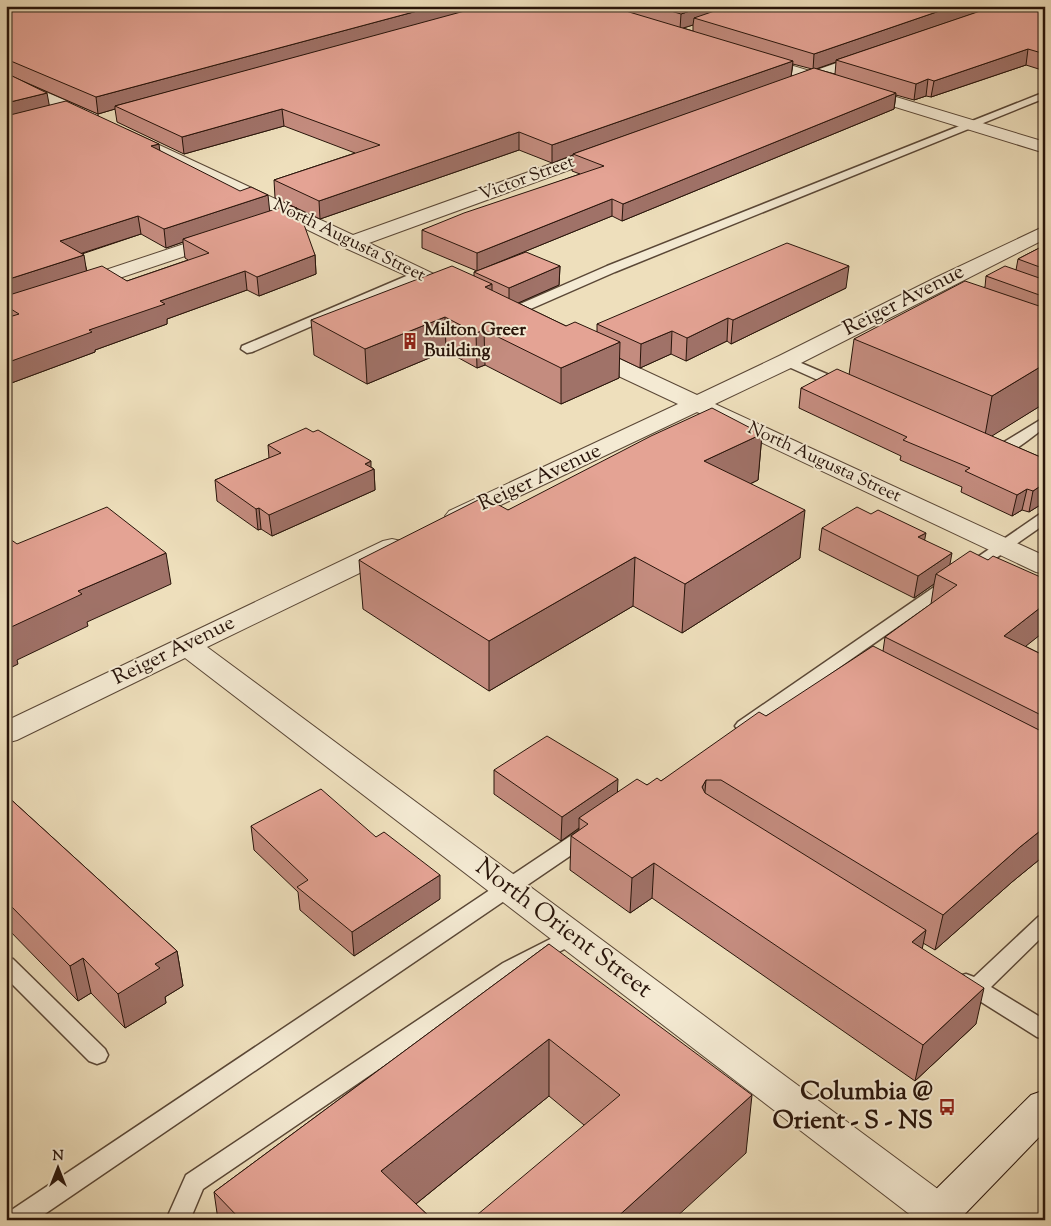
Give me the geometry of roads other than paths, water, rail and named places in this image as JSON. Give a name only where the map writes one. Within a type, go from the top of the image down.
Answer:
[{"type":"street","points":[[776,90],[890,50]]},
{"type":"street","points":[[738,54],[1045,148]]},
{"type":"street","name":"North Augusta Street","points":[[6,80],[61,113],[102,120],[350,243],[533,328]]},
{"type":"street","name":"Victor Street","points":[[350,243],[618,146]]},
{"type":"street","points":[[265,223],[293,214]]},
{"type":"street","points":[[6,310],[237,232]]},
{"type":"street","name":"Reiger Avenue","points":[[437,526],[696,403],[919,302],[1045,232]]},
{"type":"street","name":"North Augusta Street","points":[[569,344],[1045,566]]},
{"type":"street","name":"Reiger Avenue","points":[[6,733],[410,539]]},
{"type":"street","name":"North Orient Street","points":[[186,645],[510,888],[940,1218]]},
{"type":"street","points":[[940,1218],[1045,1106]]},
{"type":"lane","points":[[488,307],[611,269],[972,126],[1045,95]]},
{"type":"lane","points":[[247,349],[418,275]]},
{"type":"lane","points":[[787,361],[860,393]]},
{"type":"lane","points":[[978,446],[997,454],[1045,421]]},
{"type":"lane","points":[[1006,448],[1021,455]]},
{"type":"lane","points":[[728,737],[1045,517]]},
{"type":"lane","points":[[16,1220],[599,827]]},
{"type":"lane","points":[[976,988],[1045,922]]},
{"type":"lane","points":[[178,1220],[194,1182],[510,969],[572,936]]},
{"type":"lane","points":[[6,965],[97,1055]]},
{"type":"lane","points":[[951,972],[1045,1031]]},
{"type":"place","name":"Milton Greer Building","points":[[410,341]]},
{"type":"place","name":"Columbia @ Orient - S - NS","points":[[947,1107]]}]
